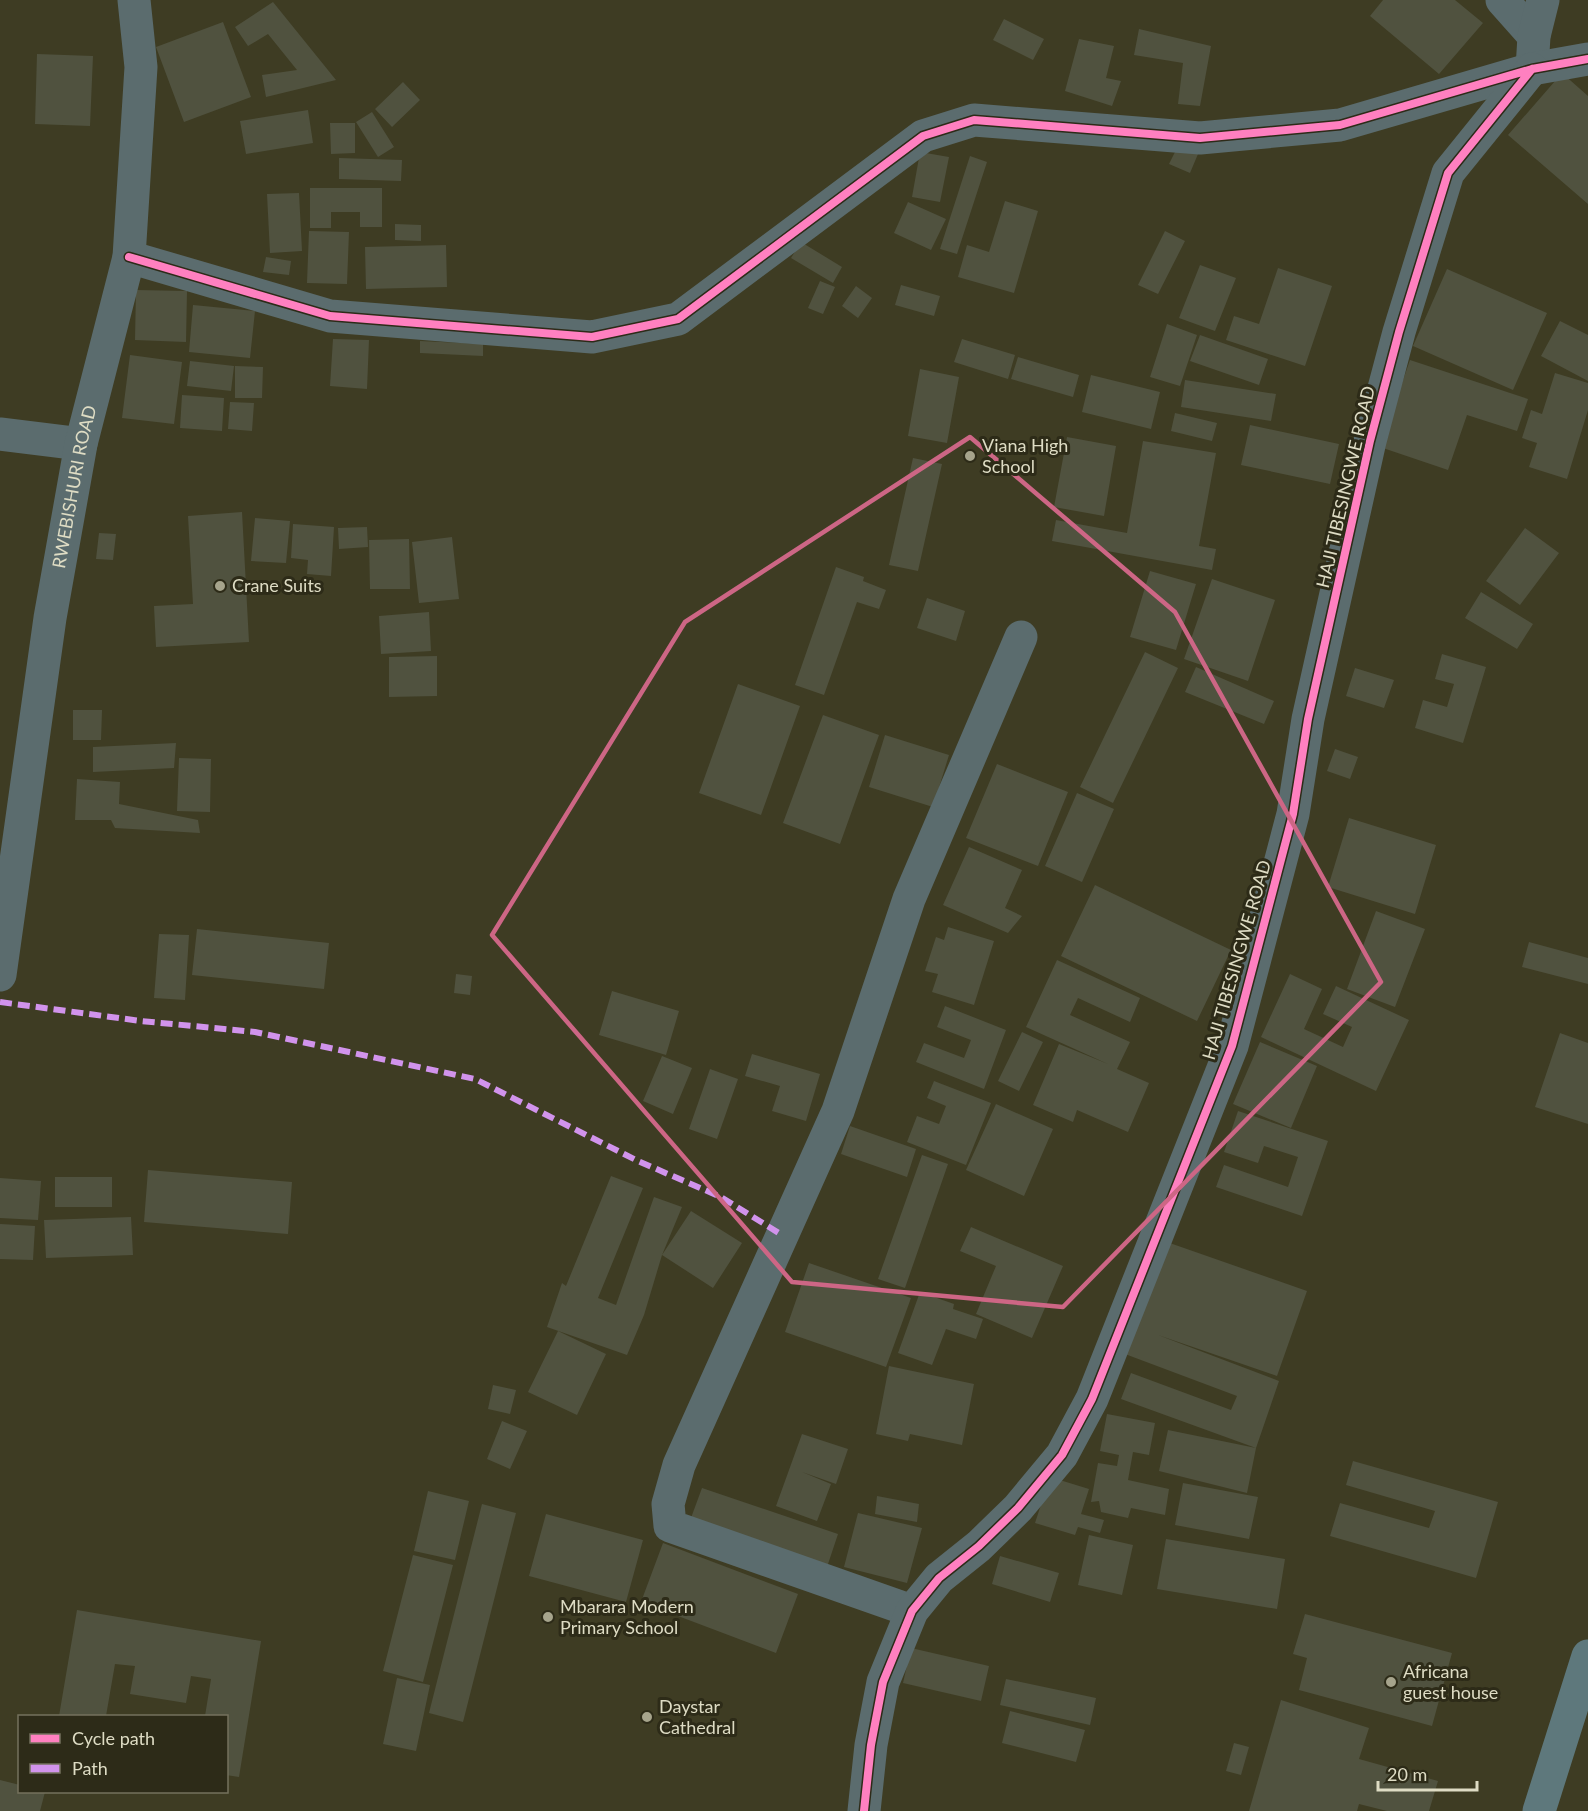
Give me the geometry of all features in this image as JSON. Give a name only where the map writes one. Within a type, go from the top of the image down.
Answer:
[{"type":"main road","points":[[1539,1811],[1588,1656]]},
{"type":"street","name":"RWEBISHURI ROAD","points":[[0,975],[4,917],[50,618],[81,444],[129,257],[141,67],[134,0]]},
{"type":"street","points":[[1502,0],[1534,36]]},
{"type":"street","points":[[1532,69],[1534,36],[1543,0]]},
{"type":"street","points":[[129,257],[330,316],[592,337],[678,319],[923,136],[974,120],[1211,137],[1340,125],[1532,69],[1588,59]]},
{"type":"street","name":"HAJI TIBESINGWE ROAD","points":[[866,1810],[871,1745],[883,1682],[912,1611],[939,1578],[979,1546],[1018,1508],[1062,1455],[1092,1399],[1232,1046],[1293,814],[1308,719],[1370,441],[1399,332],[1448,173],[1532,69]]},
{"type":"street","points":[[0,434],[81,444]]},
{"type":"street","points":[[912,1611],[670,1526],[668,1504],[679,1465],[838,1111],[909,899],[1021,638]]},
{"type":"highlighted area","points":[[970,437],[1175,612],[1381,982],[1063,1307],[792,1282],[492,935],[685,622]]},
{"type":"building","points":[[1383,0],[1455,0],[1483,23],[1439,74],[1370,16]]},
{"type":"building","points":[[273,2],[336,80],[266,97],[262,75],[297,70],[268,34],[248,46],[235,27]]},
{"type":"building","points":[[1004,19],[1044,39],[1033,60],[993,40]]},
{"type":"building","points":[[223,22],[251,97],[184,122],[156,47]]},
{"type":"building","points":[[1139,29],[1211,46],[1200,106],[1178,104],[1183,63],[1134,55]]},
{"type":"building","points":[[1079,39],[1114,46],[1106,78],[1121,81],[1112,106],[1065,91]]},
{"type":"building","points":[[37,54],[93,56],[90,126],[35,124]]},
{"type":"building","points":[[1562,73],[1588,96],[1588,204],[1508,135]]},
{"type":"building","points":[[403,82],[420,100],[392,127],[375,109]]},
{"type":"building","points":[[308,110],[313,143],[246,154],[240,121]]},
{"type":"building","points":[[372,112],[394,147],[378,157],[356,122]]},
{"type":"building","points":[[330,123],[355,123],[355,153],[331,154]]},
{"type":"building","points":[[1178,146],[1198,154],[1190,173],[1169,164]]},
{"type":"building","points":[[920,152],[949,157],[940,202],[912,197]]},
{"type":"building","points":[[970,156],[987,162],[957,254],[940,249]]},
{"type":"building","points":[[339,158],[402,160],[401,181],[339,179]]},
{"type":"building","points":[[310,188],[382,188],[382,227],[360,227],[360,212],[331,212],[331,228],[310,228]]},
{"type":"building","points":[[299,193],[302,251],[270,253],[267,194]]},
{"type":"building","points":[[1005,201],[1038,211],[1014,293],[958,277],[967,245],[989,252]]},
{"type":"building","points":[[908,202],[946,219],[931,250],[894,233]]},
{"type":"building","points":[[395,224],[421,225],[421,241],[395,240]]},
{"type":"building","points":[[309,231],[349,232],[347,284],[307,283]]},
{"type":"building","points":[[1165,231],[1185,241],[1158,294],[1138,285]]},
{"type":"building","points":[[801,242],[842,267],[833,283],[791,258]]},
{"type":"building","points":[[446,245],[447,287],[366,289],[365,247]]},
{"type":"building","points":[[266,257],[291,261],[289,275],[263,272]]},
{"type":"building","points":[[1200,265],[1236,278],[1215,331],[1179,318]]},
{"type":"building","points":[[1278,268],[1332,286],[1305,366],[1226,340],[1234,316],[1259,324]]},
{"type":"building","points":[[1447,269],[1547,313],[1513,390],[1413,346]]},
{"type":"building","points":[[820,281],[835,287],[823,314],[808,308]]},
{"type":"building","points":[[901,285],[940,296],[934,316],[895,305]]},
{"type":"building","points":[[856,286],[872,298],[858,318],[842,306]]},
{"type":"building","points":[[136,290],[187,291],[186,342],[135,340]]},
{"type":"building","points":[[193,305],[255,311],[250,358],[189,352]]},
{"type":"building","points":[[1560,321],[1588,335],[1588,381],[1541,356]]},
{"type":"building","points":[[1167,324],[1197,335],[1180,386],[1150,377]]},
{"type":"building","points":[[1200,335],[1268,359],[1259,385],[1190,361]]},
{"type":"building","points":[[333,339],[369,340],[367,389],[330,386]]},
{"type":"building","points":[[962,339],[1015,355],[1008,379],[954,362]]},
{"type":"building","points":[[420,341],[483,344],[483,356],[420,353]]},
{"type":"building","points":[[130,355],[182,362],[174,424],[122,418]]},
{"type":"building","points":[[1018,357],[1079,375],[1073,397],[1011,379]]},
{"type":"building","points":[[1410,360],[1528,399],[1517,431],[1467,415],[1448,470],[1380,447]]},
{"type":"building","points":[[190,361],[234,366],[231,391],[187,386]]},
{"type":"building","points":[[235,366],[263,367],[262,398],[235,398]]},
{"type":"building","points":[[920,369],[959,377],[947,443],[908,436]]},
{"type":"building","points":[[1555,373],[1588,383],[1588,410],[1567,479],[1529,467],[1537,443],[1522,438],[1531,410],[1542,414]]},
{"type":"building","points":[[1091,375],[1160,392],[1151,429],[1082,412]]},
{"type":"building","points":[[1185,380],[1276,394],[1271,421],[1181,407]]},
{"type":"building","points":[[182,395],[224,398],[222,431],[180,428]]},
{"type":"building","points":[[230,402],[254,403],[252,431],[228,429]]},
{"type":"building","points":[[1175,413],[1217,423],[1212,441],[1171,431]]},
{"type":"building","points":[[1250,425],[1339,444],[1330,484],[1241,465]]},
{"type":"building","points":[[1067,437],[1116,446],[1104,516],[1054,507]]},
{"type":"building","points":[[1143,441],[1216,453],[1199,546],[1216,549],[1212,570],[1052,541],[1056,520],[1127,533]]},
{"type":"building","points":[[913,458],[942,464],[918,571],[889,565]]},
{"type":"building","points":[[242,512],[249,642],[156,647],[154,606],[193,604],[188,516]]},
{"type":"building","points":[[255,518],[290,521],[286,563],[251,561]]},
{"type":"building","points":[[293,524],[334,527],[331,576],[307,574],[308,560],[291,558]]},
{"type":"building","points":[[367,527],[368,547],[339,549],[338,528]]},
{"type":"building","points":[[1525,528],[1559,553],[1520,605],[1486,581]]},
{"type":"building","points":[[99,533],[116,534],[113,560],[96,559]]},
{"type":"building","points":[[452,537],[459,599],[419,603],[412,542]]},
{"type":"building","points":[[409,539],[410,589],[370,589],[369,540]]},
{"type":"building","points":[[836,567],[864,577],[863,581],[886,590],[879,609],[857,602],[824,695],[795,685]]},
{"type":"building","points":[[1150,571],[1196,584],[1176,650],[1130,637]]},
{"type":"building","points":[[1212,579],[1275,600],[1248,681],[1184,659]]},
{"type":"building","points":[[1481,592],[1533,624],[1517,649],[1465,618]]},
{"type":"building","points":[[927,598],[965,611],[956,641],[917,628]]},
{"type":"building","points":[[429,612],[431,651],[381,654],[379,616]]},
{"type":"building","points":[[1145,652],[1178,668],[1113,803],[1080,787]]},
{"type":"building","points":[[1442,654],[1486,667],[1463,743],[1415,728],[1423,700],[1447,707],[1454,684],[1435,679]]},
{"type":"building","points":[[437,656],[437,696],[389,697],[389,657]]},
{"type":"building","points":[[1196,667],[1274,701],[1264,724],[1185,692]]},
{"type":"building","points":[[1355,668],[1394,680],[1384,708],[1346,696]]},
{"type":"building","points":[[738,684],[800,706],[761,815],[699,793]]},
{"type":"building","points":[[73,710],[102,710],[101,740],[73,740]]},
{"type":"building","points":[[823,715],[879,735],[840,844],[783,823]]},
{"type":"building","points":[[885,735],[949,755],[933,807],[869,787]]},
{"type":"building","points":[[176,743],[174,768],[93,772],[93,747]]},
{"type":"building","points":[[1335,749],[1358,757],[1350,779],[1327,771]]},
{"type":"building","points":[[179,758],[211,759],[210,812],[177,811]]},
{"type":"building","points":[[997,764],[1068,792],[1038,866],[966,838]]},
{"type":"building","points":[[77,779],[120,782],[119,804],[198,820],[200,833],[115,828],[111,820],[75,820]]},
{"type":"building","points":[[1077,793],[1114,809],[1082,882],[1045,866]]},
{"type":"building","points":[[1349,818],[1436,845],[1415,914],[1328,887]]},
{"type":"building","points":[[969,847],[1022,870],[1005,908],[1022,916],[1008,933],[943,905]]},
{"type":"building","points":[[1095,885],[1231,950],[1197,1021],[1061,956]]},
{"type":"building","points":[[1376,911],[1425,929],[1395,1007],[1347,989]]},
{"type":"building","points":[[948,927],[994,941],[974,1005],[932,992],[938,974],[925,971],[936,937],[944,940]]},
{"type":"building","points":[[197,929],[329,943],[324,989],[192,975]]},
{"type":"building","points":[[159,934],[189,935],[185,1000],[154,998]]},
{"type":"building","points":[[1529,942],[1588,958],[1588,984],[1522,967]]},
{"type":"building","points":[[1057,960],[1140,998],[1130,1022],[1078,998],[1070,1015],[1130,1042],[1117,1069],[1149,1083],[1128,1132],[1077,1110],[1073,1122],[1033,1105],[1059,1044],[1108,1064],[1026,1027]]},
{"type":"building","points":[[456,974],[472,976],[470,995],[454,993]]},
{"type":"building","points":[[1290,974],[1322,989],[1304,1029],[1343,1047],[1352,1027],[1323,1014],[1336,986],[1409,1020],[1376,1091],[1261,1037]]},
{"type":"building","points":[[612,991],[679,1011],[666,1055],[599,1035]]},
{"type":"building","points":[[945,1006],[1006,1030],[984,1089],[916,1062],[924,1043],[964,1058],[971,1040],[937,1027]]},
{"type":"building","points":[[1022,1032],[1043,1042],[1019,1091],[998,1081]]},
{"type":"building","points":[[1560,1033],[1588,1043],[1588,1124],[1535,1107]]},
{"type":"building","points":[[1260,1042],[1317,1066],[1291,1128],[1233,1104]]},
{"type":"building","points":[[752,1054],[820,1074],[806,1121],[772,1111],[780,1086],[745,1076]]},
{"type":"building","points":[[662,1056],[692,1068],[673,1114],[643,1101]]},
{"type":"building","points":[[710,1069],[738,1079],[717,1139],[689,1129]]},
{"type":"building","points":[[934,1081],[991,1103],[966,1165],[907,1142],[917,1116],[939,1124],[946,1106],[927,1098]]},
{"type":"building","points":[[996,1104],[1053,1129],[1024,1196],[966,1170]]},
{"type":"building","points":[[1238,1111],[1328,1141],[1302,1216],[1216,1187],[1224,1165],[1288,1187],[1298,1157],[1264,1146],[1258,1163],[1224,1152]]},
{"type":"building","points":[[850,1126],[916,1149],[907,1177],[841,1154]]},
{"type":"building","points":[[922,1155],[948,1164],[905,1288],[878,1279]]},
{"type":"building","points":[[148,1170],[292,1182],[288,1234],[144,1222]]},
{"type":"building","points":[[611,1176],[643,1188],[598,1298],[616,1305],[654,1197],[682,1207],[662,1255],[644,1315],[627,1355],[547,1327],[562,1283],[566,1286]]},
{"type":"building","points":[[55,1177],[112,1177],[112,1207],[55,1207]]},
{"type":"building","points":[[0,1178],[41,1181],[38,1220],[0,1218]]},
{"type":"building","points":[[691,1211],[742,1243],[713,1288],[662,1255]]},
{"type":"building","points":[[131,1217],[133,1255],[46,1258],[44,1220]]},
{"type":"building","points":[[0,1224],[35,1226],[33,1260],[0,1259]]},
{"type":"building","points":[[971,1227],[1063,1266],[1032,1338],[976,1314],[996,1266],[960,1251]]},
{"type":"building","points":[[1164,1241],[1307,1291],[1277,1376],[1158,1335],[1279,1381],[1256,1448],[1121,1399],[1131,1373],[1231,1410],[1237,1396],[1125,1354]]},
{"type":"building","points":[[809,1263],[911,1298],[886,1367],[785,1332]]},
{"type":"building","points":[[920,1292],[954,1304],[953,1309],[983,1319],[976,1339],[946,1329],[932,1365],[898,1353]]},
{"type":"building","points":[[558,1331],[606,1354],[577,1415],[528,1392]]},
{"type":"building","points":[[889,1366],[974,1384],[962,1445],[910,1434],[908,1441],[876,1434]]},
{"type":"building","points":[[493,1385],[516,1390],[510,1414],[488,1409]]},
{"type":"building","points":[[1107,1414],[1155,1423],[1149,1455],[1133,1452],[1128,1480],[1169,1489],[1165,1515],[1131,1508],[1128,1518],[1101,1512],[1099,1501],[1091,1502],[1098,1463],[1117,1466],[1119,1455],[1100,1451]]},
{"type":"building","points":[[502,1421],[527,1431],[510,1469],[487,1459]]},
{"type":"building","points":[[1168,1430],[1256,1448],[1247,1493],[1159,1471]]},
{"type":"building","points":[[802,1434],[848,1449],[836,1484],[802,1472],[831,1484],[817,1521],[776,1506]]},
{"type":"building","points":[[1353,1461],[1498,1502],[1476,1578],[1330,1536],[1340,1503],[1429,1528],[1435,1511],[1346,1485]]},
{"type":"building","points":[[1050,1477],[1089,1489],[1081,1514],[1104,1520],[1100,1533],[1078,1527],[1075,1535],[1035,1523]]},
{"type":"building","points":[[1183,1483],[1258,1497],[1249,1539],[1175,1525]]},
{"type":"building","points":[[702,1488],[838,1534],[825,1573],[688,1526]]},
{"type":"building","points":[[428,1491],[469,1501],[455,1560],[414,1551]]},
{"type":"building","points":[[877,1496],[919,1504],[917,1522],[875,1514]]},
{"type":"building","points":[[482,1504],[516,1513],[463,1722],[429,1713]]},
{"type":"building","points":[[858,1513],[922,1528],[907,1583],[844,1567]]},
{"type":"building","points":[[546,1514],[643,1540],[626,1602],[529,1576]]},
{"type":"building","points":[[1089,1535],[1133,1545],[1122,1595],[1078,1585]]},
{"type":"building","points":[[1166,1539],[1285,1559],[1277,1609],[1157,1589]]},
{"type":"building","points":[[663,1543],[798,1594],[776,1653],[641,1602]]},
{"type":"building","points":[[413,1555],[453,1565],[423,1682],[383,1671]]},
{"type":"building","points":[[1000,1556],[1059,1573],[1050,1602],[992,1584]]},
{"type":"building","points":[[77,1610],[261,1641],[239,1777],[228,1775],[228,1715],[205,1715],[211,1679],[191,1676],[186,1703],[130,1694],[135,1666],[115,1664],[106,1715],[59,1715]]},
{"type":"building","points":[[1305,1614],[1452,1653],[1432,1726],[1299,1690],[1307,1658],[1293,1654]]},
{"type":"building","points":[[911,1648],[989,1666],[981,1701],[903,1683]]},
{"type":"building","points":[[397,1678],[430,1685],[416,1751],[383,1744]]},
{"type":"building","points":[[1006,1679],[1096,1698],[1090,1725],[1000,1705]]},
{"type":"building","points":[[1281,1700],[1369,1728],[1359,1759],[1438,1781],[1429,1811],[1387,1811],[1359,1804],[1357,1811],[1249,1811]]},
{"type":"building","points":[[1010,1711],[1085,1730],[1076,1762],[1002,1743]]},
{"type":"building","points":[[1234,1743],[1249,1747],[1241,1775],[1226,1771]]},
{"type":"building","points":[[0,1780],[18,1784],[18,1793],[45,1793],[40,1811],[0,1811]]},
{"type":"marked path","points":[[0,1002],[141,1021],[255,1032],[475,1079],[638,1161],[721,1197],[782,1235]]},
{"type":"cycle path","points":[[129,257],[330,316],[592,337],[678,319],[923,136],[974,120],[1200,138],[1340,125],[1532,69],[1588,59]]},
{"type":"cycle path","points":[[864,1811],[871,1745],[883,1682],[912,1611],[939,1578],[979,1546],[1018,1508],[1062,1455],[1092,1399],[1232,1046],[1293,814],[1308,719],[1370,441],[1399,332],[1448,173],[1532,69]]},
{"type":"place","name":"Viana High School","points":[[970,456]]},
{"type":"place","name":"Crane Suits","points":[[220,586]]},
{"type":"place","name":"Mbarara Modern Primary School","points":[[548,1617]]},
{"type":"place","name":"Africana guest house","points":[[1391,1682]]},
{"type":"place","name":"Daystar Cathedral","points":[[647,1717]]}]
